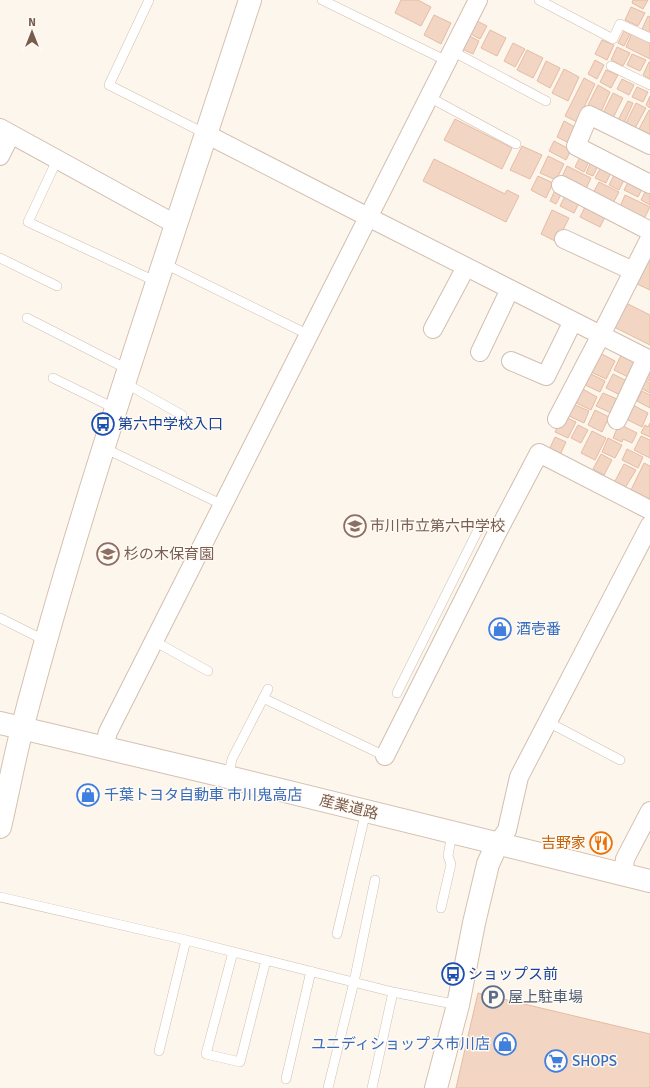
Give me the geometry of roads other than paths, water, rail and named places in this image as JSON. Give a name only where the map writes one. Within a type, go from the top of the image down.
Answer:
[{"type":"street","points":[[0,827],[22,728],[66,571],[175,224],[250,0]]},
{"type":"street","points":[[104,748],[108,732],[478,0]]},
{"type":"street","points":[[650,145],[590,115],[576,146],[650,184]]},
{"type":"street","points":[[0,156],[6,131],[175,224]]},
{"type":"street","points":[[206,134],[648,359],[617,420]]},
{"type":"street","points":[[561,185],[650,231]]},
{"type":"street","points":[[564,238],[633,271]]},
{"type":"street","points":[[557,419],[633,271],[648,247]]},
{"type":"street","points":[[433,330],[466,267]]},
{"type":"street","points":[[480,352],[510,289]]},
{"type":"street","points":[[511,361],[546,376],[573,321]]},
{"type":"street","points":[[385,756],[498,530],[539,453],[650,510]]},
{"type":"street","points":[[436,1088],[458,1006],[474,923],[488,864],[497,844],[506,830],[519,777],[649,529]]},
{"type":"street","name":"産業道路","points":[[0,723],[228,777],[650,881]]},
{"type":"street","points":[[623,874],[625,859],[650,811]]},
{"type":"lane","points":[[149,0],[109,85],[206,134]]},
{"type":"lane","points":[[322,0],[546,101]]},
{"type":"lane","points":[[539,0],[613,40],[620,24],[650,38]]},
{"type":"lane","points":[[611,66],[650,85]]},
{"type":"lane","points":[[429,97],[516,144]]},
{"type":"lane","points":[[58,160],[28,222],[160,272],[309,335]]},
{"type":"lane","points":[[0,258],[57,286]]},
{"type":"lane","points":[[28,318],[127,376],[182,415]]},
{"type":"lane","points":[[53,378],[116,409]]},
{"type":"lane","points":[[104,448],[222,505]]},
{"type":"lane","points":[[396,693],[477,532],[482,526],[498,530]]},
{"type":"lane","points":[[0,618],[46,641]]},
{"type":"lane","points":[[154,641],[208,671]]},
{"type":"lane","points":[[228,777],[232,759],[268,689]]},
{"type":"lane","points":[[263,698],[385,756]]},
{"type":"lane","points":[[548,722],[620,760]]},
{"type":"lane","points":[[337,934],[366,811]]},
{"type":"lane","points":[[441,908],[451,864],[448,856],[452,832]]},
{"type":"lane","points":[[328,1088],[354,982],[375,880]]},
{"type":"lane","points":[[0,897],[186,940],[393,992],[458,1006]]},
{"type":"lane","points":[[159,1052],[186,940]]},
{"type":"lane","points":[[233,952],[206,1054],[240,1062],[266,960]]},
{"type":"lane","points":[[286,1079],[311,971]]},
{"type":"lane","points":[[372,1088],[393,992]]},
{"type":"place","name":"第六中学校入口","points":[[103,424]]},
{"type":"place","name":"市川市立第六中学校","points":[[355,526]]},
{"type":"place","name":"杉の木保育園","points":[[108,554]]},
{"type":"place","name":"酒壱番","points":[[500,629]]},
{"type":"place","name":"千葉トヨタ自動車 市川鬼高店","points":[[88,795]]},
{"type":"place","name":"吉野家","points":[[601,843]]},
{"type":"place","name":"ショップス前","points":[[453,974]]},
{"type":"place","name":"屋上駐車場","points":[[493,997]]},
{"type":"place","name":"ユニディショップス市川店","points":[[505,1044]]},
{"type":"place","name":"SHOPS","points":[[556,1061]]}]
